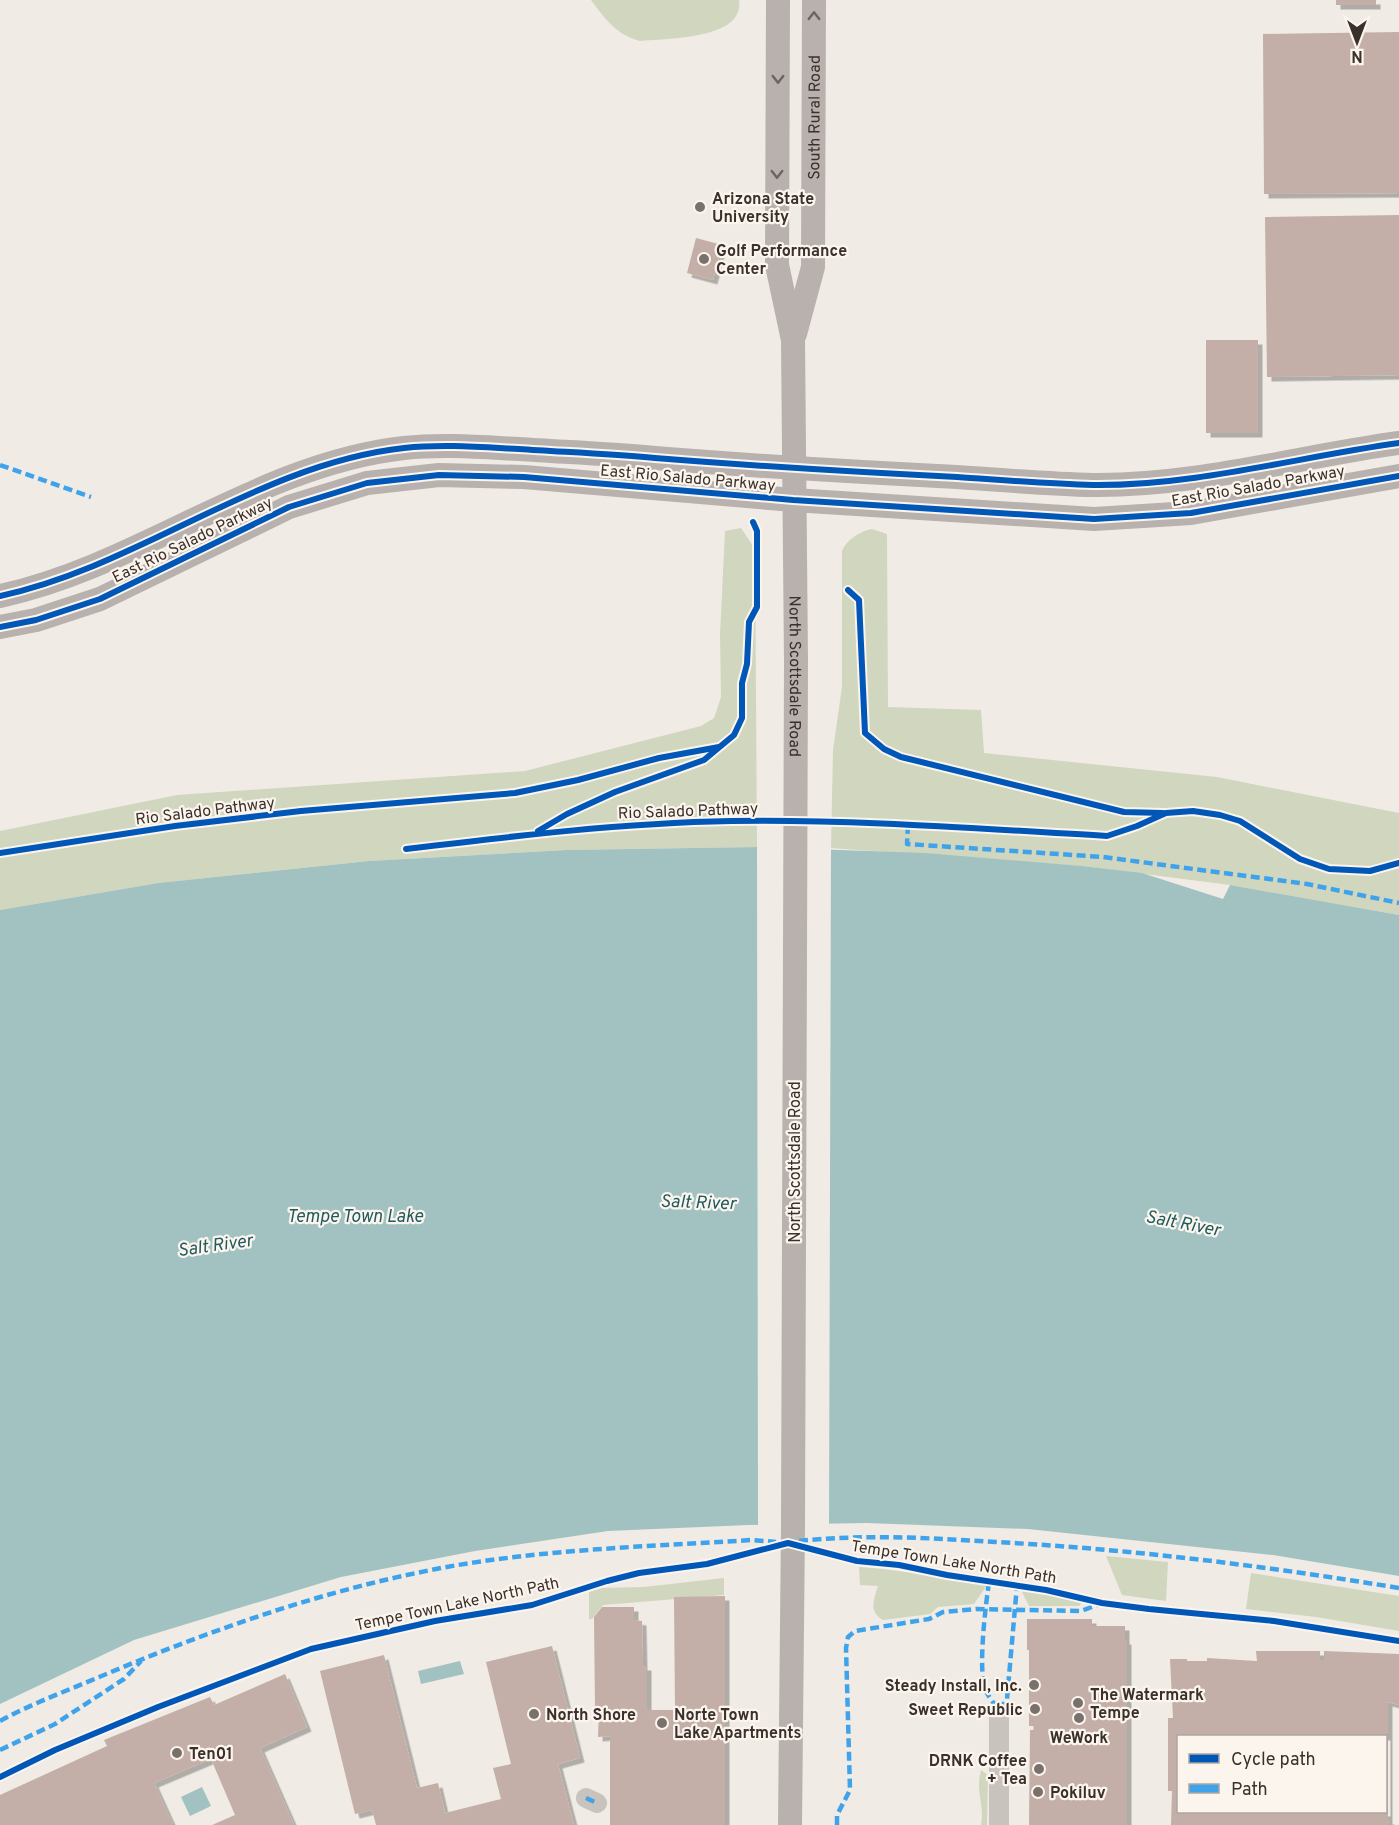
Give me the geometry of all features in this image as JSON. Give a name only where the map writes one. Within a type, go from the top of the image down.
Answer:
[{"type":"main road","name":"South Rural Road","points":[[778,0],[777,265],[793,340],[793,500]]},
{"type":"main road","name":"South Rural Road","points":[[793,340],[813,267],[814,0]]},
{"type":"main road","name":"East Rio Salado Parkway","points":[[0,596],[60,581],[252,493],[322,467],[380,451],[457,446],[1094,485],[1183,480],[1399,442]]},
{"type":"main road","name":"East Rio Salado Parkway","points":[[0,627],[36,620],[100,599],[289,507],[367,483],[439,475],[524,477],[793,500],[1094,519],[1191,513],[1399,476]]},
{"type":"main road","name":"North Scottsdale Road","points":[[790,1825],[794,1491],[796,661],[793,500]]},
{"type":"street","points":[[999,1711],[999,1825]]},
{"type":"green space","points":[[591,0],[739,0],[737,13],[730,23],[717,30],[684,37],[640,41],[618,30]]},
{"type":"green space","points":[[741,528],[755,549],[757,847],[566,850],[369,861],[158,883],[0,910],[0,831],[177,795],[525,771],[701,726],[714,718],[721,697],[720,635],[725,531]]},
{"type":"green space","points":[[872,529],[887,534],[888,707],[981,710],[984,753],[1217,777],[1399,813],[1399,915],[1230,885],[1082,866],[831,848],[833,750],[842,687],[842,551],[855,536]]},
{"type":"green space","points":[[1106,1556],[1168,1562],[1166,1601],[1122,1595]]},
{"type":"green space","points":[[859,1567],[987,1585],[974,1604],[938,1607],[930,1614],[883,1620],[878,1617],[874,1609],[878,1586],[860,1585]]},
{"type":"green space","points":[[1251,1573],[1399,1596],[1399,1631],[1316,1617],[1246,1609]]},
{"type":"green space","points":[[724,1578],[724,1595],[603,1605],[592,1619],[589,1619],[589,1592],[597,1588],[644,1587]]},
{"type":"green space","points":[[1021,1590],[1083,1601],[1079,1606],[1029,1606]]},
{"type":"green space","points":[[981,1770],[988,1775],[987,1825],[981,1825],[979,1778]]},
{"type":"water","name":"Tempe Town Lake","points":[[757,847],[925,853],[1082,866],[1142,873],[1223,899],[1230,885],[1399,915],[1399,1576],[1273,1555],[1028,1529],[867,1523],[608,1531],[475,1551],[341,1577],[134,1640],[0,1704],[0,910],[158,883],[369,861],[566,850]]},
{"type":"water","points":[[460,1661],[464,1674],[421,1684],[418,1671]]},
{"type":"water","points":[[202,1787],[211,1806],[190,1816],[181,1797]]},
{"type":"pier","points":[[757,844],[831,845],[829,1527],[758,1528]]},
{"type":"building","points":[[1336,0],[1376,0],[1376,5],[1336,5]]},
{"type":"building","points":[[1399,32],[1399,193],[1264,194],[1263,34]]},
{"type":"building","points":[[1399,215],[1399,375],[1267,377],[1265,217]]},
{"type":"building","name":"Golf Performance Center","points":[[696,238],[722,245],[713,280],[687,273]]},
{"type":"building","points":[[1206,340],[1258,340],[1258,433],[1206,433]]},
{"type":"building","name":"Norte Town Lake Apartments","points":[[725,1596],[725,1825],[610,1825],[610,1736],[598,1737],[599,1708],[595,1709],[594,1617],[602,1607],[634,1607],[634,1620],[642,1621],[643,1666],[647,1666],[647,1710],[675,1710],[674,1597]]},
{"type":"building","name":"The Watermark Tempe","points":[[1027,1619],[1092,1619],[1092,1626],[1125,1626],[1125,1640],[1127,1640],[1127,1825],[1029,1825],[1030,1730],[1034,1730],[1034,1726],[1029,1726]]},
{"type":"building","name":"North Shore","points":[[552,1646],[580,1758],[558,1764],[574,1825],[376,1825],[372,1810],[355,1814],[320,1671],[384,1655],[417,1788],[438,1783],[445,1813],[501,1799],[493,1768],[511,1764],[486,1662]]},
{"type":"building","points":[[1256,1651],[1320,1651],[1320,1660],[1324,1660],[1324,1651],[1399,1654],[1399,1705],[1388,1702],[1388,1820],[1390,1820],[1390,1825],[1171,1825],[1172,1791],[1168,1791],[1168,1718],[1173,1718],[1170,1659],[1207,1661],[1207,1658],[1257,1661]]},
{"type":"building","name":"Ten01","points":[[285,1674],[307,1727],[260,1748],[294,1825],[212,1825],[235,1815],[211,1759],[154,1783],[173,1825],[0,1825],[0,1795],[107,1746],[104,1740],[210,1697],[214,1705]]},
{"type":"marked path","points":[[0,465],[91,497]]},
{"type":"marked path","points":[[908,825],[907,844],[1103,857],[1307,884],[1399,903]]},
{"type":"marked path","points":[[799,1541],[897,1537],[1046,1545],[1248,1566],[1399,1588]]},
{"type":"marked path","points":[[0,1721],[38,1702],[190,1641],[278,1610],[367,1584],[458,1565],[568,1552],[752,1540],[776,1542]]},
{"type":"marked path","points":[[989,1582],[983,1637],[983,1682],[999,1711],[1007,1699],[1017,1585]]},
{"type":"marked path","points":[[837,1825],[837,1815],[850,1790],[846,1648],[848,1637],[855,1631],[929,1619],[943,1612],[976,1609],[1081,1611],[1100,1604]]},
{"type":"marked path","points":[[0,1750],[55,1724],[124,1679],[141,1661]]},
{"type":"marked path","points":[[586,1798],[597,1803]]},
{"type":"cycle path","points":[[0,596],[52,582],[102,562],[249,494],[299,474],[351,458],[404,448],[490,447],[806,469],[1093,485],[1132,484],[1208,476],[1399,443]]},
{"type":"cycle path","points":[[0,627],[36,620],[100,599],[289,507],[367,483],[439,475],[524,477],[793,500],[1094,519],[1191,513],[1399,476]]},
{"type":"cycle path","name":"Rio Salado Pathway","points":[[538,831],[567,814],[615,792],[704,760],[734,735],[742,718],[742,683],[747,664],[749,622],[757,607],[757,531],[753,522]]},
{"type":"cycle path","points":[[848,590],[859,600],[865,733],[884,749],[901,757],[1124,812],[1163,813]]},
{"type":"cycle path","name":"Rio Salado Pathway","points":[[0,853],[175,826],[301,811],[515,793],[578,780],[659,758],[719,747]]},
{"type":"cycle path","name":"Rio Salado Pathway","points":[[406,849],[609,827],[731,821],[872,823],[1107,836],[1166,813],[1193,811],[1240,821],[1300,859],[1329,869],[1370,871],[1399,863]]},
{"type":"cycle path","name":"Tempe Town Lake North Path","points":[[0,1777],[55,1750],[158,1707],[311,1649],[435,1621],[532,1605],[639,1573],[707,1564],[788,1543],[857,1561],[899,1565],[947,1575],[1046,1590],[1102,1603],[1274,1621],[1399,1641]]},
{"type":"place","name":"Arizona State University","points":[[700,207]]},
{"type":"place","name":"Golf Performance Center","points":[[704,259]]},
{"type":"place","name":"Steady Install, Inc.","points":[[1034,1685]]},
{"type":"place","name":"The Watermark Tempe","points":[[1078,1703]]},
{"type":"place","name":"Sweet Republic","points":[[1035,1709]]},
{"type":"place","name":"North Shore","points":[[534,1714]]},
{"type":"place","name":"WeWork","points":[[1079,1718]]},
{"type":"place","name":"Norte Town Lake Apartments","points":[[662,1723]]},
{"type":"place","name":"Ten01","points":[[177,1753]]},
{"type":"place","name":"DRNK Coffee + Tea","points":[[1039,1769]]},
{"type":"place","name":"Pokiluv","points":[[1038,1792]]},
{"type":"water label","name":"Salt River","points":[[698,1202]]},
{"type":"water label","name":"Salt River","points":[[1183,1223]]},
{"type":"water label","name":"Salt River","points":[[215,1245]]}]
